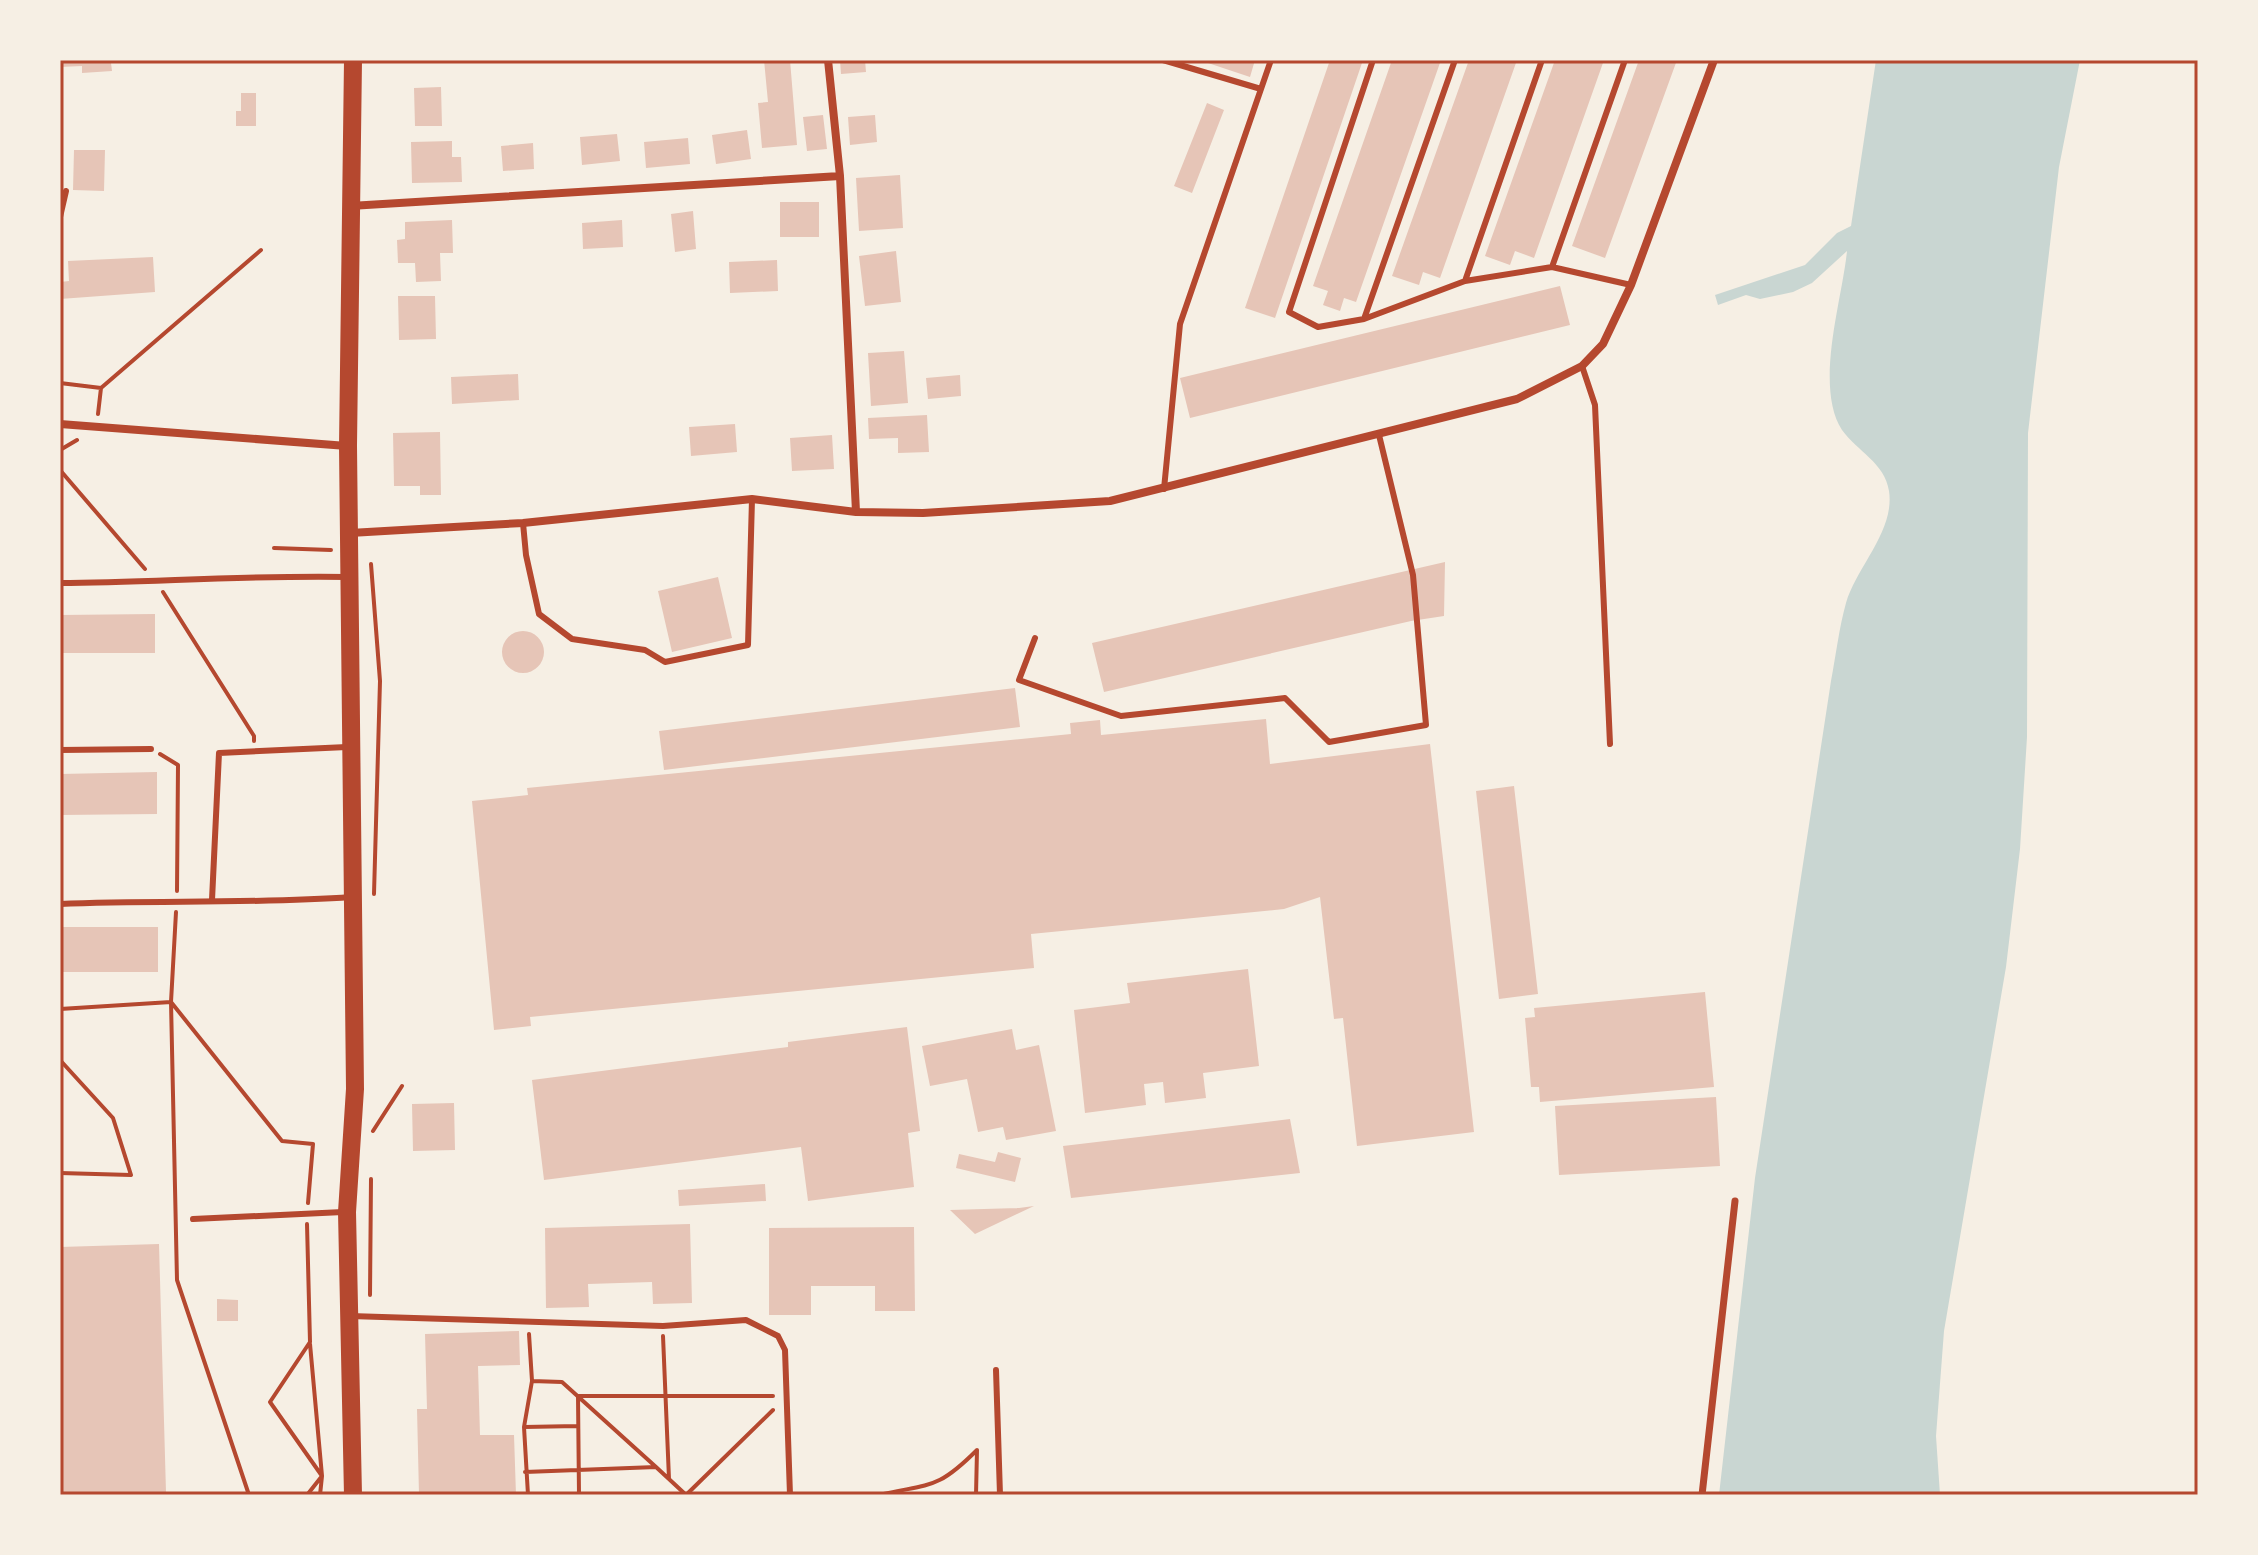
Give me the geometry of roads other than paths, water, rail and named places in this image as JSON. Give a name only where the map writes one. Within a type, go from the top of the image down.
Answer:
[{"type":"main road","points":[[353,60],[348,446],[355,1089],[347,1212],[353,1495]]},
{"type":"street","points":[[828,60],[840,176],[856,512]]},
{"type":"street","points":[[350,533],[523,523],[752,499],[856,512],[1024,509],[1110,501],[1517,399],[1582,366],[1603,344],[1631,285],[1714,60]]},
{"type":"street","points":[[349,206],[840,176]]},
{"type":"street","points":[[60,424],[348,446]]},
{"type":"street","points":[[1702,1495],[1735,1201]]},
{"type":"lane","points":[[1163,60],[1261,89]]},
{"type":"lane","points":[[1164,489],[1180,324],[1271,60]]},
{"type":"lane","points":[[1373,60],[1289,312],[1318,327],[1364,319],[1465,281],[1552,267],[1631,285]]},
{"type":"lane","points":[[1364,319],[1455,60]]},
{"type":"lane","points":[[1465,281],[1542,60]]},
{"type":"lane","points":[[1552,267],[1625,60]]},
{"type":"lane","points":[[60,217],[66,191]]},
{"type":"lane","points":[[1582,366],[1595,405],[1610,744]]},
{"type":"lane","points":[[1035,638],[1019,680],[1121,716],[1285,698],[1329,742],[1426,725],[1413,575],[1379,435]]},
{"type":"lane","points":[[523,523],[526,555],[539,614],[572,639],[645,650],[665,662],[748,645],[752,499]]},
{"type":"lane","points":[[60,583],[157,583],[276,575],[350,577]]},
{"type":"lane","points":[[212,900],[219,753],[350,746]]},
{"type":"lane","points":[[60,750],[151,749]]},
{"type":"lane","points":[[60,904],[177,899],[282,902],[355,897]]},
{"type":"lane","points":[[193,1219],[347,1212]]},
{"type":"lane","points":[[350,1316],[370,1314],[663,1326],[746,1320],[778,1336],[785,1350],[789,1396],[790,1495]]},
{"type":"lane","points":[[996,1370],[1000,1495]]}]
